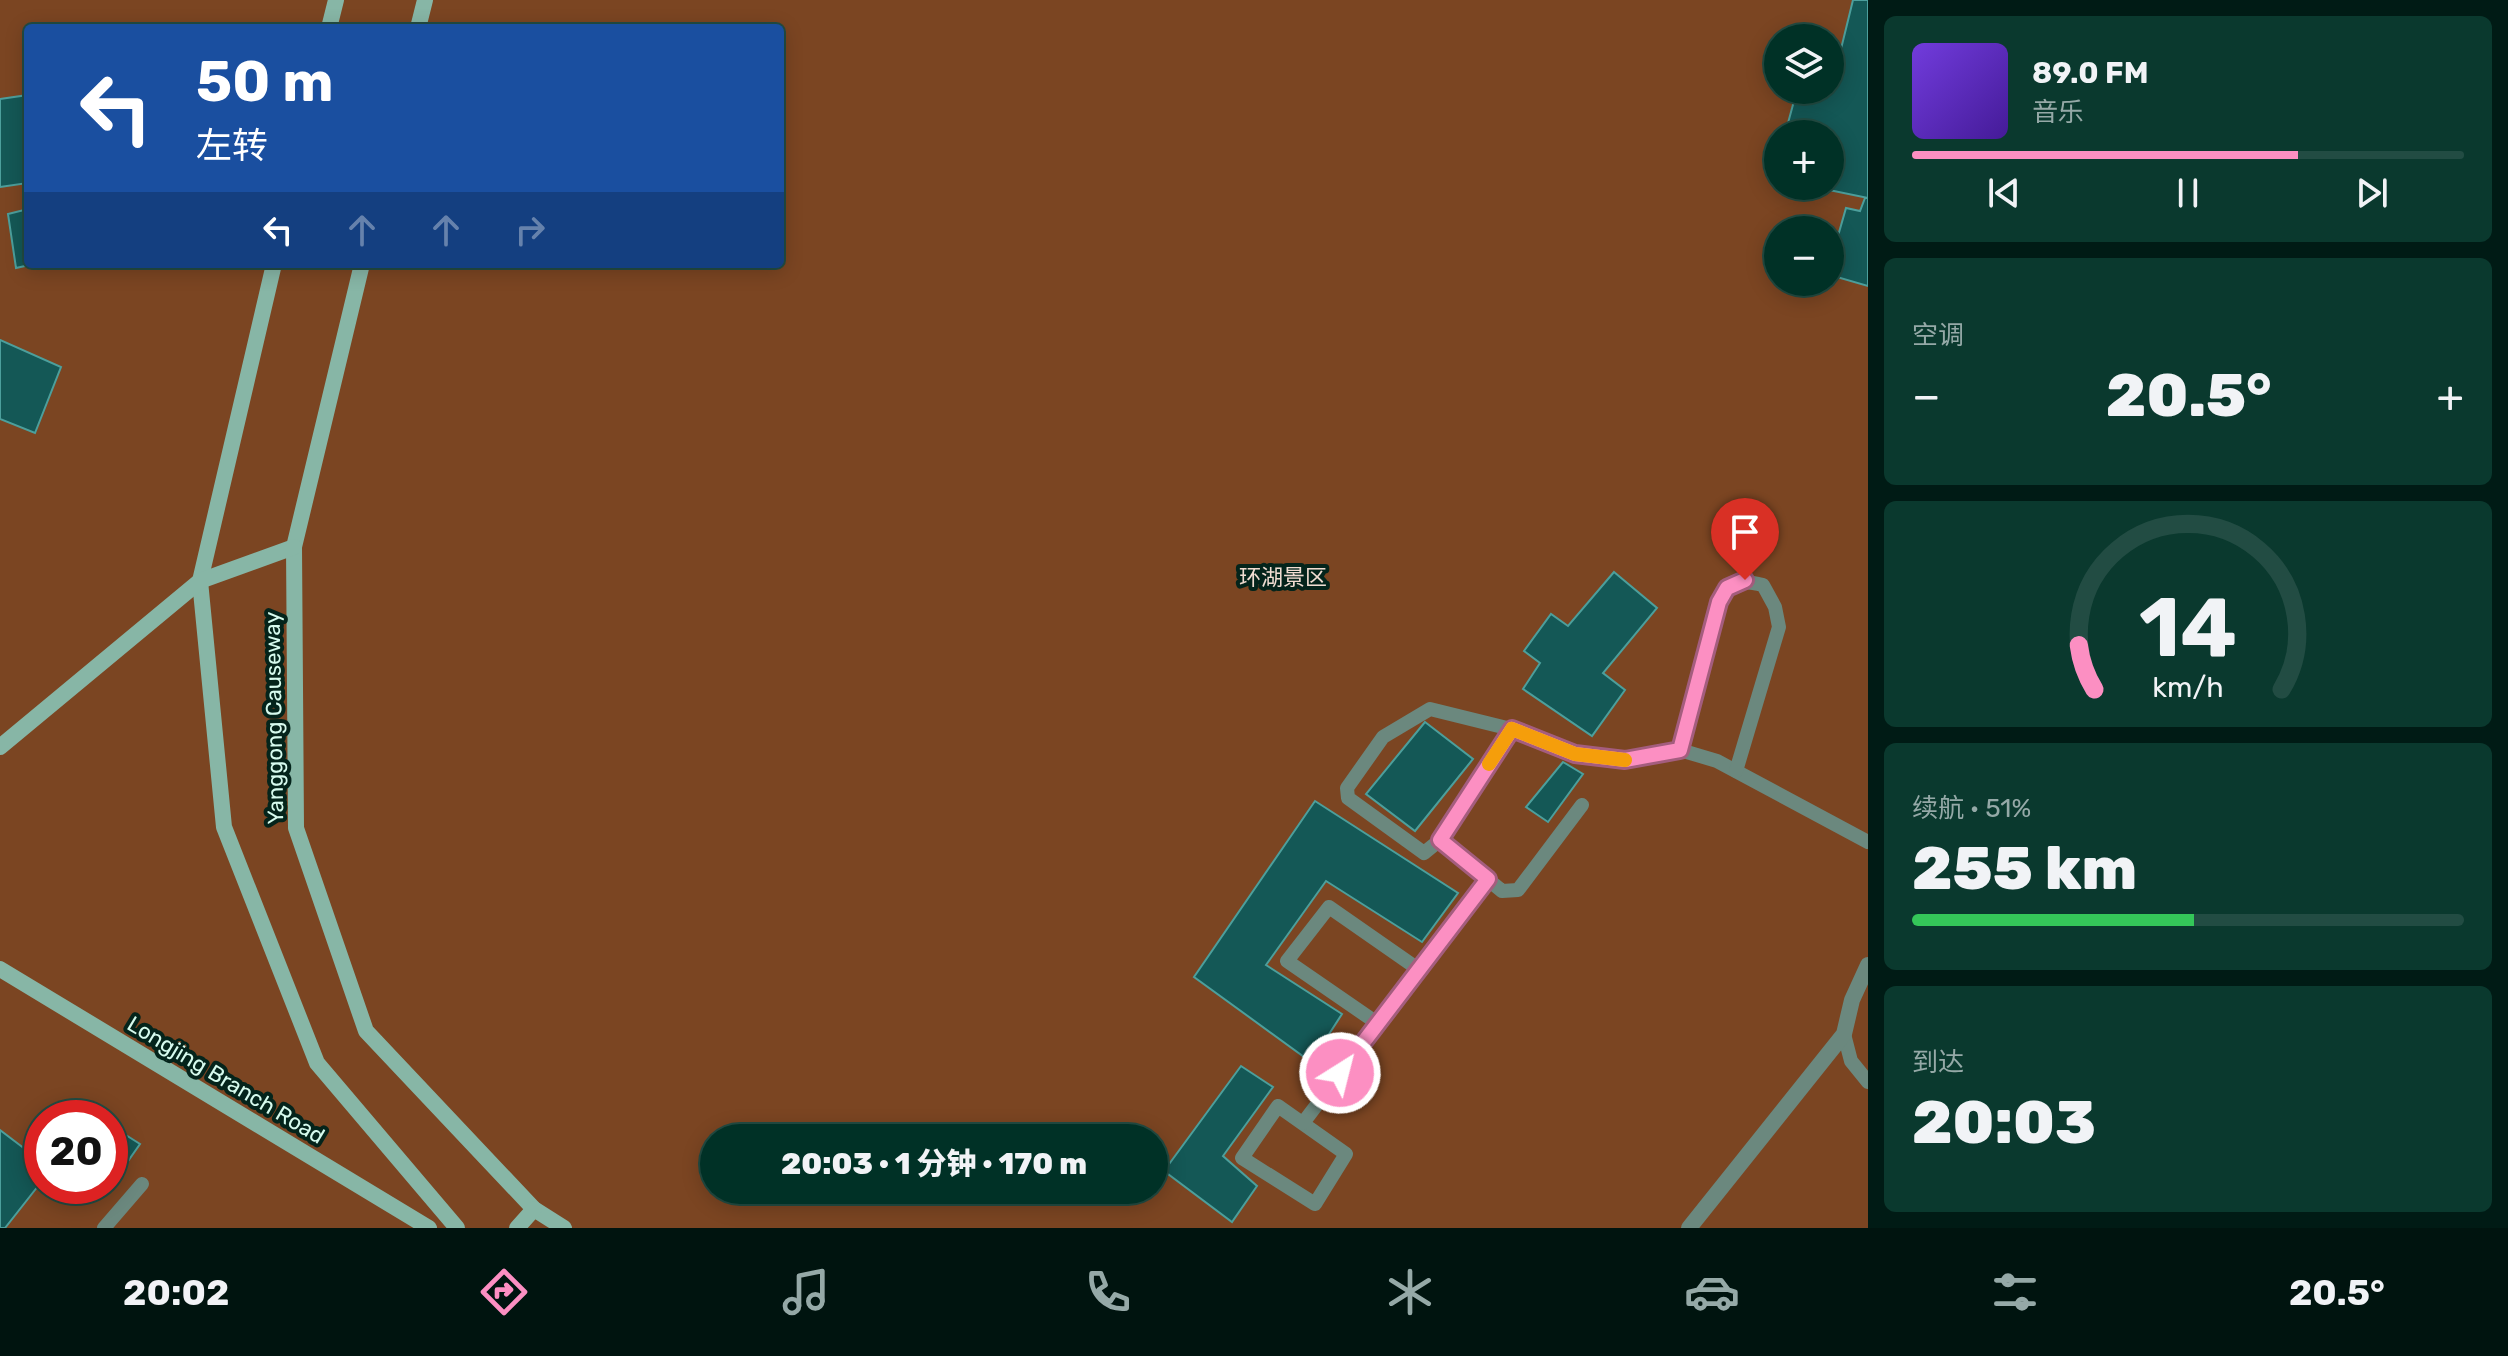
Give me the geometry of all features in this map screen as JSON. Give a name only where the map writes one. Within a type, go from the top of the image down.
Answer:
[{"type":"main road","points":[[330,24],[336,0]]},
{"type":"main road","points":[[419,24],[425,0]]},
{"type":"main road","points":[[273,268],[200,581],[224,827],[317,1063],[457,1228]]},
{"type":"main road","name":"Yanggong Causeway","points":[[361,268],[294,547],[296,828],[366,1031],[534,1209],[564,1228]]},
{"type":"main road","points":[[0,747],[200,581],[294,547]]},
{"type":"main road","name":"Longjing Branch Road","points":[[0,969],[429,1228]]},
{"type":"main road","points":[[517,1228],[534,1209]]},
{"type":"street","points":[[1689,1228],[1844,1034],[1852,1000],[1868,965]]},
{"type":"lane","points":[[1680,750],[1719,602],[1727,588],[1745,580],[1763,585],[1775,607],[1779,627],[1736,771]]},
{"type":"lane","points":[[1512,729],[1440,840],[1424,853],[1348,798],[1347,788],[1383,737],[1430,709],[1512,729],[1575,754],[1625,760],[1680,750],[1717,761],[1868,842]]},
{"type":"lane","points":[[1440,840],[1502,891],[1518,890],[1582,805]]},
{"type":"lane","points":[[1303,1123],[1488,879]]},
{"type":"lane","points":[[1377,1023],[1287,961],[1329,907],[1418,969]]},
{"type":"lane","points":[[1844,1034],[1851,1061],[1868,1082]]},
{"type":"lane","points":[[1278,1106],[1303,1123],[1346,1154],[1315,1204],[1242,1158],[1278,1106]]},
{"type":"lane","points":[[104,1228],[142,1184]]},
{"type":"green space","name":"环湖景区","points":[[0,0],[1868,0],[1868,1228],[0,1228]]},
{"type":"building","points":[[1853,0],[1868,0],[1868,198],[1844,193],[1844,120],[1789,120],[1793,104],[1844,104],[1844,37]]},
{"type":"building","points":[[24,96],[24,184],[0,187],[0,99]]},
{"type":"building","points":[[1865,198],[1868,198],[1868,286],[1844,279],[1844,216],[1846,208],[1860,211]]},
{"type":"building","points":[[24,210],[24,266],[16,268],[8,214]]},
{"type":"building","points":[[0,340],[61,367],[35,433],[0,419]]},
{"type":"building","points":[[1614,572],[1657,608],[1603,673],[1625,690],[1592,736],[1523,689],[1540,663],[1524,651],[1551,614],[1568,626]]},
{"type":"building","points":[[1425,722],[1473,759],[1415,831],[1366,794]]},
{"type":"building","points":[[1563,762],[1583,774],[1548,822],[1526,807]]},
{"type":"building","points":[[1315,801],[1458,893],[1422,942],[1326,881],[1266,965],[1342,1014],[1311,1062],[1194,977]]},
{"type":"building","points":[[1241,1066],[1273,1087],[1223,1156],[1257,1186],[1232,1222],[1168,1174],[1168,1166]]},
{"type":"building","points":[[0,1130],[24,1148],[24,1204],[5,1228],[0,1228]]},
{"type":"building","points":[[128,1136],[140,1144],[128,1161]]},
{"type":"slow traffic","points":[[1489,764],[1512,729],[1575,754],[1625,760]]},
{"type":"route","points":[[1340,1073],[1488,879],[1440,840],[1512,729],[1575,754],[1625,760],[1680,750],[1719,602],[1727,588],[1745,580]]}]
